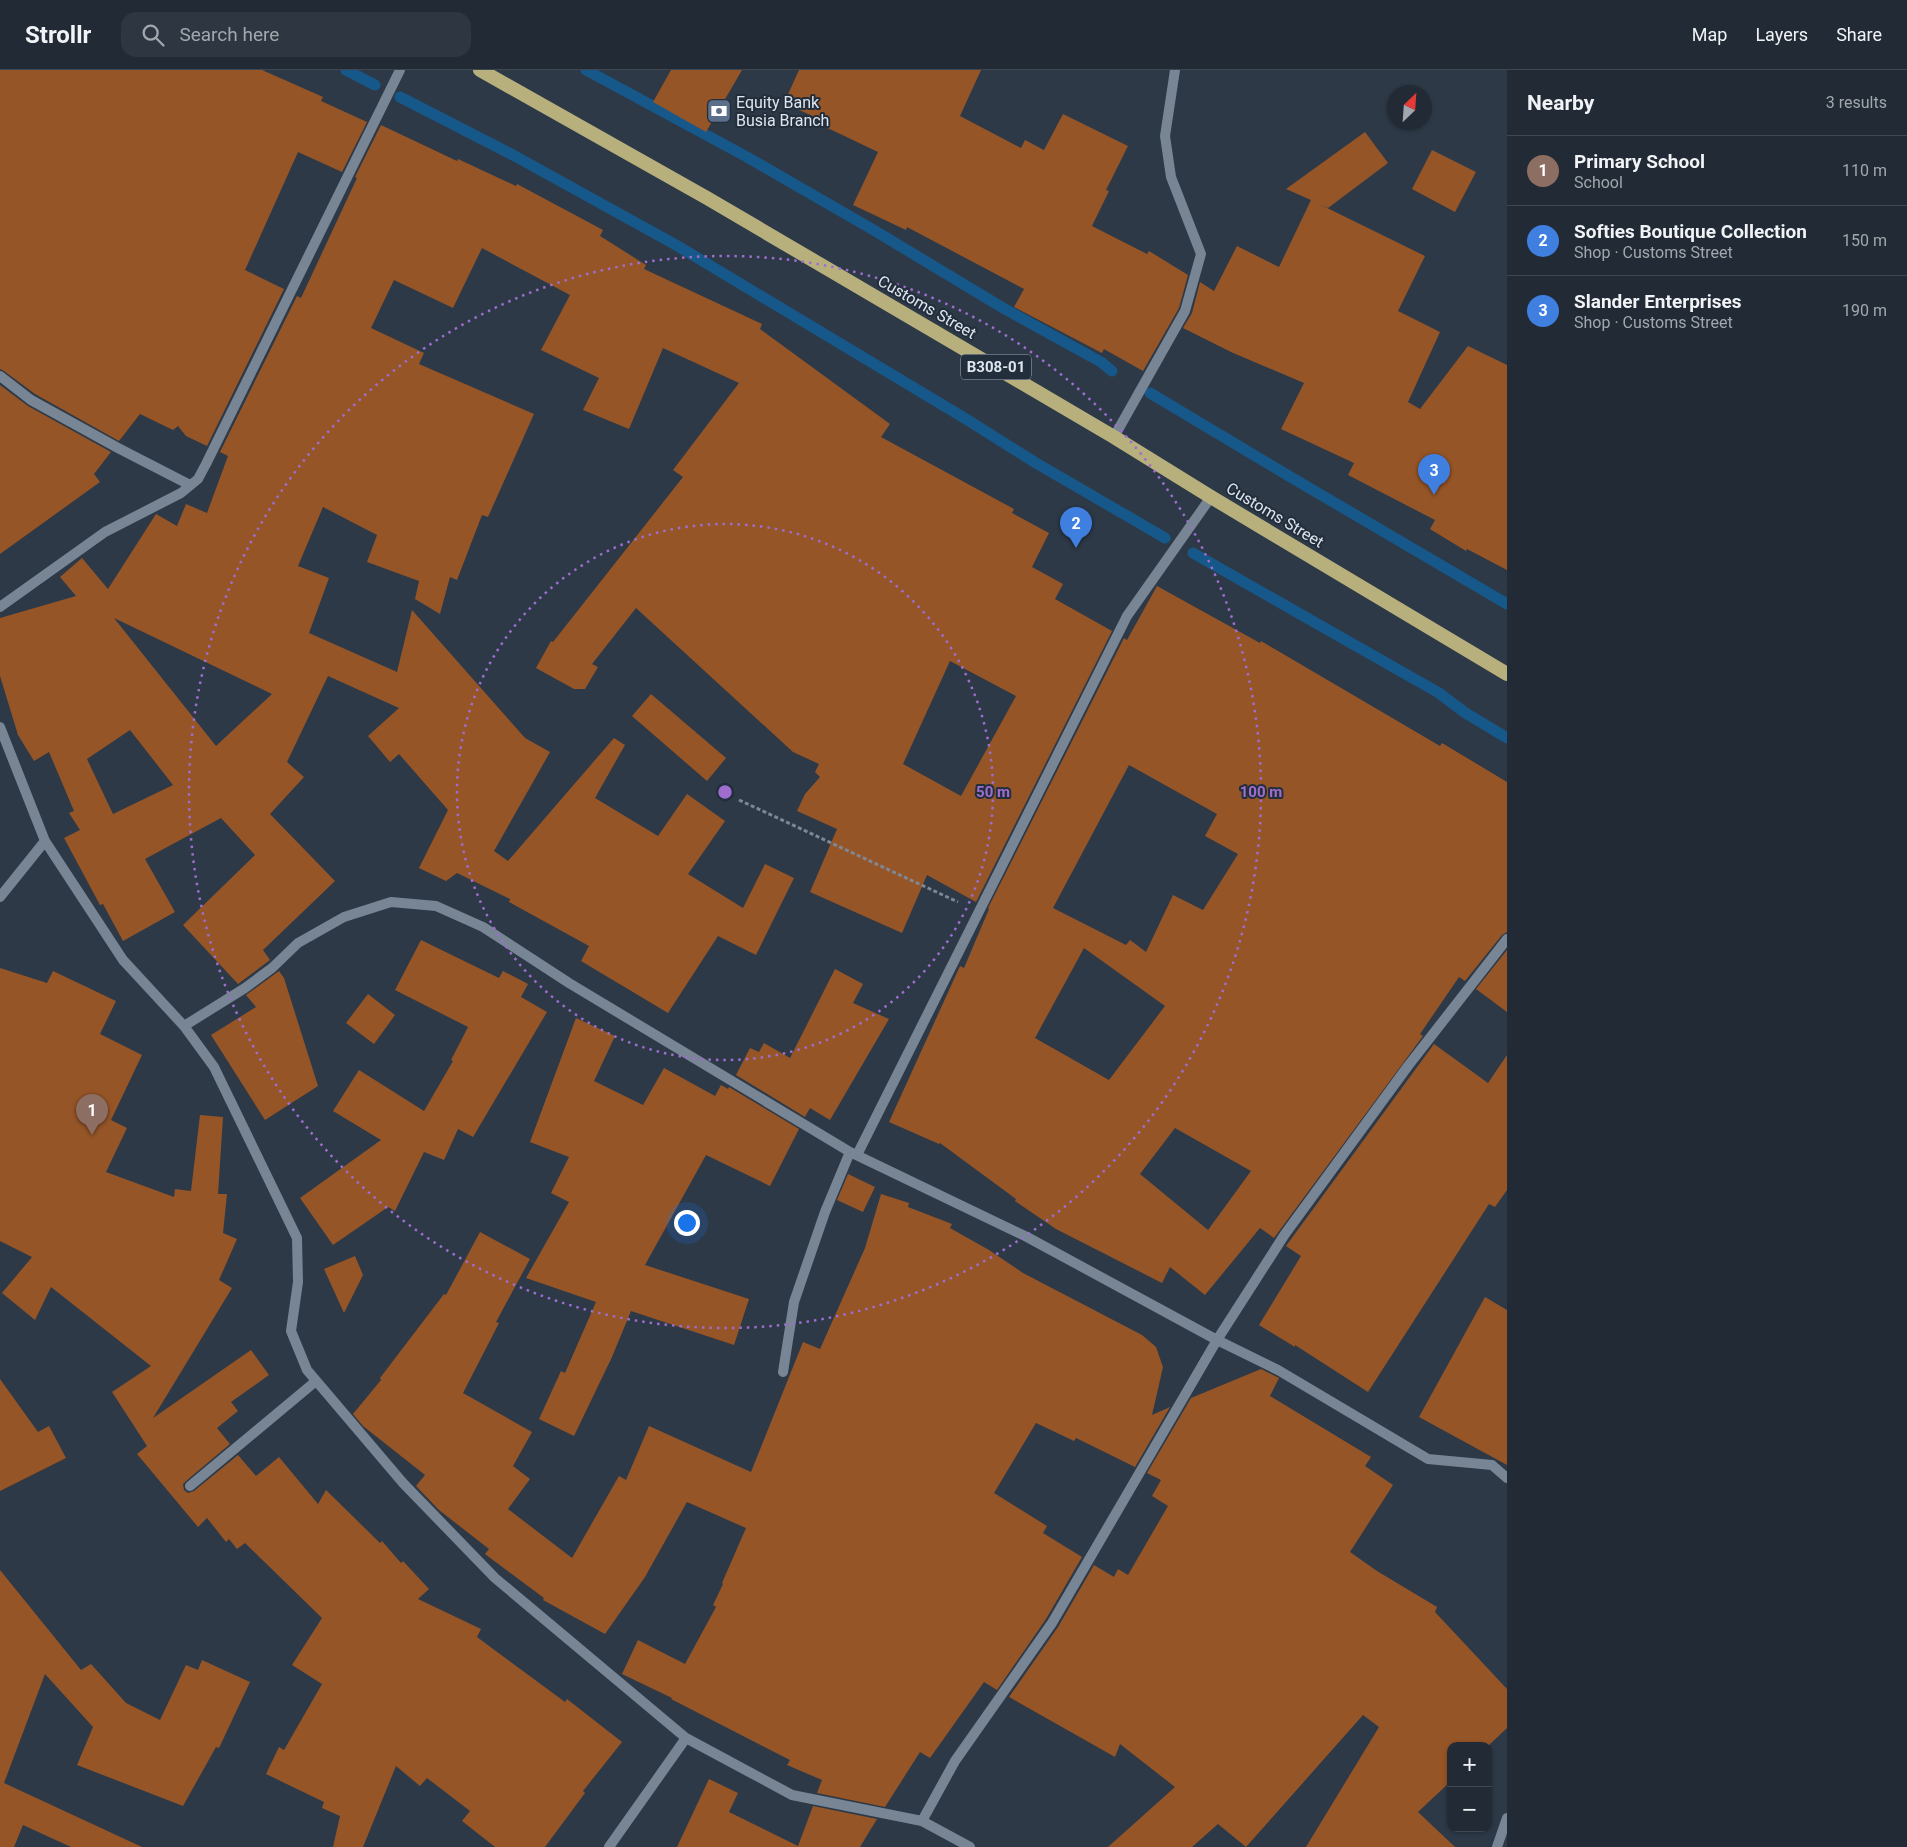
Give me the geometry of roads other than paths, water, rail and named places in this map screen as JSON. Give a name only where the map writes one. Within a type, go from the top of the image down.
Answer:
[{"type":"highway","name":"Customs Street","points":[[480,70],[707,198],[1114,437],[1507,674]]},
{"type":"street","points":[[0,607],[105,532],[181,493],[198,479],[400,70]]},
{"type":"street","points":[[1114,437],[1185,311],[1201,254],[1171,177],[1165,136],[1175,70]]},
{"type":"street","points":[[0,376],[31,400],[190,485]]},
{"type":"street","points":[[783,1372],[794,1302],[826,1212],[853,1154],[1127,616],[1211,497]]},
{"type":"street","points":[[0,727],[45,841],[123,960],[184,1026],[214,1067],[297,1238],[298,1282],[291,1331],[307,1370],[403,1483],[496,1578],[686,1738],[792,1795],[922,1821],[970,1847]]},
{"type":"street","points":[[0,897],[45,841]]},
{"type":"street","points":[[184,1026],[245,988],[272,968],[298,943],[344,917],[391,902],[436,906],[483,928],[569,984],[853,1154],[1027,1237],[1217,1340],[1278,1370],[1428,1459],[1492,1465],[1507,1478]]},
{"type":"street","points":[[922,1821],[955,1761],[1052,1623],[1217,1340],[1294,1222],[1408,1066],[1507,939]]},
{"type":"street","points":[[190,1486],[316,1381]]},
{"type":"street","points":[[609,1847],[686,1738]]},
{"type":"street","points":[[1497,1847],[1507,1818]]},
{"type":"waterway","points":[[346,70],[375,85]]},
{"type":"waterway","points":[[586,70],[747,157],[1003,308],[1101,362],[1112,371]]},
{"type":"waterway","points":[[400,97],[513,155],[676,245],[1036,463],[1165,538]]},
{"type":"waterway","points":[[1150,393],[1507,604]]},
{"type":"waterway","points":[[1193,553],[1439,693],[1464,712],[1507,738]]},
{"type":"place","name":"Equity Bank Busia Branch","points":[[719,111]]},
{"type":"place","name":"Slander Enterprises","points":[[1434,495]]},
{"type":"place","name":"Softies Boutique Collection","points":[[1076,548]]},
{"type":"place","name":"Primary School","points":[[92,1135]]}]
